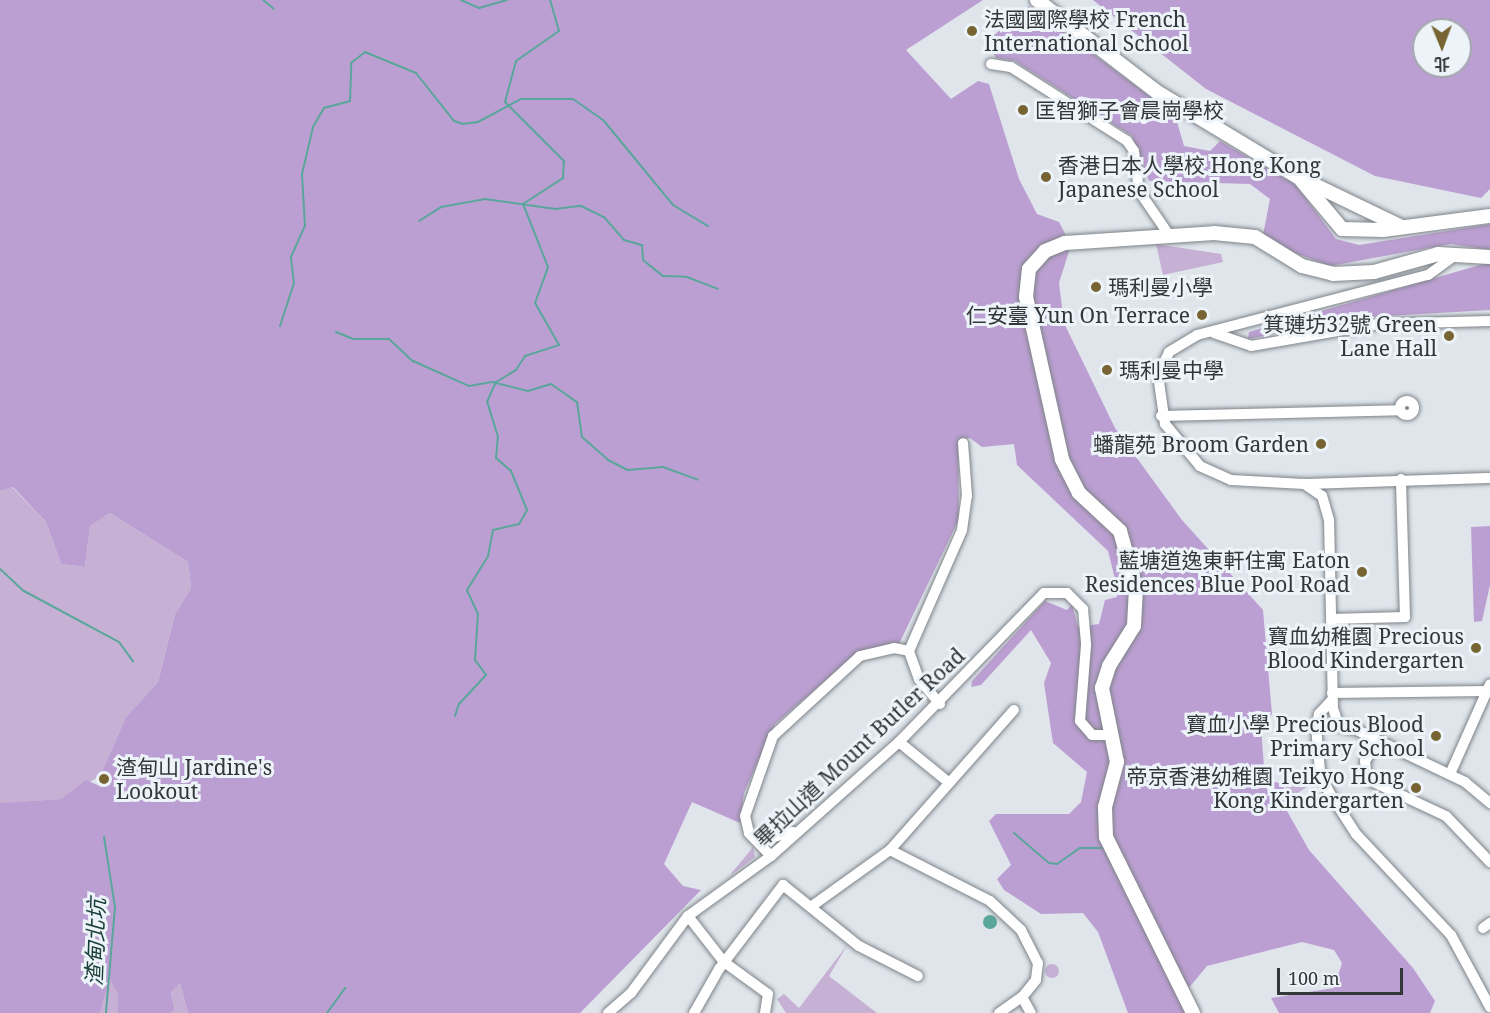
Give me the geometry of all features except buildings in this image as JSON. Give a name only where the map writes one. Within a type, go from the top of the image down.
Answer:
[{"type":"main road","points":[[1037,0],[1157,92],[1298,177],[1400,226]]},
{"type":"main road","points":[[1298,177],[1326,216],[1342,229],[1357,231],[1490,216]]},
{"type":"main road","points":[[1326,216],[1328,201],[1336,197]]},
{"type":"main road","points":[[1193,1013],[1106,837],[1105,807],[1116,769],[1102,688],[1109,666],[1136,621],[1133,568],[1120,531],[1079,493],[1065,466],[1025,282],[1038,256],[1059,244],[1168,235],[1250,235],[1302,266],[1344,275],[1456,255],[1490,257]]},
{"type":"street","points":[[991,64],[1011,67],[1127,141],[1134,151],[1139,191],[1168,235]]},
{"type":"street","points":[[1456,255],[1428,275],[1240,326],[1208,332],[1176,346],[1165,359],[1157,381],[1161,416],[1194,461],[1216,475],[1251,483],[1304,484],[1401,479],[1490,478]]},
{"type":"street","points":[[1208,332],[1254,345],[1404,325],[1490,321]]},
{"type":"street","points":[[1240,326],[1245,342],[1254,345]]},
{"type":"street","points":[[1161,416],[1400,410]]},
{"type":"street","points":[[1170,431],[1196,415]]},
{"type":"street","points":[[940,704],[919,679],[909,651],[962,530],[967,496],[963,443]]},
{"type":"street","points":[[1331,619],[1405,617],[1401,479]]},
{"type":"street","points":[[1319,492],[1333,482]]},
{"type":"street","points":[[1304,484],[1319,492],[1329,520],[1331,619],[1328,637],[1332,652],[1332,697],[1339,726],[1450,774],[1490,803]]},
{"type":"street","name":"畢拉山道 Mount Butler Road","points":[[608,1013],[631,993],[688,916],[771,856],[899,742],[940,704],[1032,602],[1044,593],[1062,592],[1078,601],[1086,619],[1080,721],[1092,735],[1111,735]]},
{"type":"street","points":[[771,856],[747,829],[746,811],[778,730],[860,657],[894,648],[909,651]]},
{"type":"street","points":[[1450,774],[1488,687],[1332,697],[1319,714],[1316,727],[1318,763],[1329,792],[1356,834],[1455,940],[1490,1007]]},
{"type":"street","points":[[812,906],[890,850],[947,781],[1014,710]]},
{"type":"street","points":[[899,742],[947,781]]},
{"type":"street","points":[[1377,742],[1365,761],[1367,779],[1446,816],[1490,862]]},
{"type":"street","points":[[759,841],[801,829]]},
{"type":"street","points":[[890,850],[990,902],[1022,930],[1038,963],[1036,980],[1022,997],[999,1013]]},
{"type":"street","points":[[694,1013],[724,962],[779,886],[790,887],[859,946],[918,976]]},
{"type":"street","points":[[688,916],[724,962],[768,994],[765,1013]]},
{"type":"street","points":[[1022,997],[1032,1013]]},
{"type":"shaded area","points":[[0,0],[983,0],[906,50],[951,99],[978,81],[989,84],[1019,179],[1037,214],[1059,222],[1071,245],[1059,283],[1064,323],[1115,428],[1182,520],[1263,610],[1272,714],[1261,727],[1265,780],[1283,784],[1287,811],[1309,850],[1413,968],[1435,1001],[1430,1013],[1279,1013],[1271,998],[1334,988],[1342,963],[1334,950],[1302,942],[1207,966],[1187,990],[1196,1013],[1128,1013],[1098,932],[1083,913],[1041,914],[1004,890],[997,879],[1011,865],[989,821],[996,814],[1069,814],[1081,802],[1087,772],[1053,743],[1044,683],[1051,663],[1031,630],[981,685],[971,687],[972,681],[1045,601],[1067,610],[1072,604],[1078,627],[1099,624],[1105,600],[1117,597],[1116,583],[1108,551],[1017,465],[1014,444],[982,447],[970,438],[958,440],[959,519],[899,644],[855,655],[775,724],[744,793],[740,823],[692,802],[664,864],[683,886],[701,890],[580,1013],[188,1013],[180,983],[171,993],[175,1010],[170,1013],[118,1013],[118,995],[110,979],[100,1013],[0,1013],[0,803],[61,799],[86,780],[102,787],[100,776],[126,717],[158,682],[175,614],[191,588],[188,562],[110,513],[90,526],[85,567],[61,564],[46,522],[13,487],[0,491]]},
{"type":"shaded area","points":[[1093,0],[1490,0],[1490,189],[1481,198],[1375,176],[1206,89]]},
{"type":"shaded area","points":[[1029,6],[1175,115],[1184,146],[1210,151],[1220,141],[1296,185],[1336,239],[1359,245],[1490,224],[1490,250],[1450,244],[1330,266],[1278,247],[1263,235],[1270,199],[1250,184],[1149,181],[1132,136],[1015,61],[996,58],[986,42]]},
{"type":"shaded area","points":[[1156,244],[1221,254],[1223,262],[1163,275]]},
{"type":"shaded area","points":[[1490,262],[1490,310],[1352,318],[1248,339],[1249,332]]},
{"type":"shaded area","points":[[12,487],[46,522],[61,564],[85,567],[90,526],[110,513],[188,562],[191,588],[175,614],[158,682],[126,717],[100,776],[61,799],[0,803],[0,491]]},
{"type":"shaded area","points":[[1490,526],[1490,585],[1482,621],[1474,622],[1471,527]]},
{"type":"shaded area","points":[[1307,779],[1311,784],[1289,799],[1285,785]]},
{"type":"shaded area","points":[[753,847],[755,857],[731,875],[731,874]]},
{"type":"shaded area","points":[[990,915],[995,917],[997,922],[995,927],[990,929],[985,927],[983,922],[985,917]]},
{"type":"shaded area","points":[[848,944],[829,976],[877,1013],[786,1013],[777,999],[784,994],[799,1008]]},
{"type":"shaded area","points":[[1049,964],[1055,964],[1059,971],[1055,978],[1049,978],[1045,974],[1045,968]]},
{"type":"shaded area","points":[[110,978],[118,995],[118,1013],[100,1013]]},
{"type":"shaded area","points":[[180,983],[188,1013],[170,1013],[175,1010],[171,993]]},
{"type":"waterway","points":[[263,0],[274,9]]},
{"type":"waterway","points":[[461,0],[479,8],[507,0]]},
{"type":"waterway","points":[[455,716],[459,704],[486,675],[475,660],[478,614],[467,590],[488,556],[493,530],[519,524],[527,510],[511,471],[496,458],[498,437],[487,402],[496,382],[516,370],[525,356],[559,345],[535,303],[548,267],[523,204],[563,178],[564,161],[505,102],[516,61],[559,31],[550,0]]},
{"type":"waterway","points":[[280,326],[294,283],[291,257],[305,226],[302,174],[313,127],[324,108],[350,101],[351,63],[365,52],[416,73],[454,121],[463,124],[478,122],[521,99],[573,99],[604,121],[673,205],[708,226]]},
{"type":"waterway","points":[[419,221],[441,207],[485,199],[555,209],[581,206],[604,217],[624,240],[642,245],[643,260],[663,276],[687,277],[718,289]]},
{"type":"waterway","points":[[336,332],[353,339],[389,339],[413,361],[469,386],[492,382],[528,391],[551,384],[577,402],[582,437],[608,460],[628,470],[663,467],[698,480]]},
{"type":"waterway","points":[[0,569],[24,591],[119,642],[133,661]]},
{"type":"waterway","points":[[1014,833],[1049,863],[1057,864],[1080,848],[1102,848]]},
{"type":"waterway","name":"渣甸北坑","points":[[104,837],[115,907],[106,1013]]},
{"type":"waterway","points":[[327,1013],[345,988]]},
{"type":"place","name":"法國國際學校 French International School","points":[[972,31]]},
{"type":"place","name":"匡智獅子會晨崗學校","points":[[1023,110]]},
{"type":"place","name":"香港日本人學校 Hong Kong Japanese School","points":[[1046,177]]},
{"type":"place","name":"瑪利曼小學","points":[[1096,287]]},
{"type":"place","name":"仁安臺 Yun On Terrace","points":[[1202,315]]},
{"type":"place","name":"箕璉坊32號 Green Lane Hall","points":[[1449,336]]},
{"type":"place","name":"瑪利曼中學","points":[[1107,370]]},
{"type":"place","name":"蟠龍苑 Broom Garden","points":[[1321,444]]},
{"type":"place","name":"藍塘道逸東軒住寓 Eaton Residences Blue Pool Road","points":[[1362,572]]},
{"type":"place","name":"寶血幼稚園 Precious Blood Kindergarten","points":[[1476,648]]},
{"type":"place","name":"寶血小學 Precious Blood Primary School","points":[[1436,736]]},
{"type":"place","name":"渣甸山 Jardine's Lookout","points":[[104,779]]},
{"type":"place","name":"帝京香港幼稚園 Teikyo Hong Kong Kindergarten","points":[[1416,788]]}]
